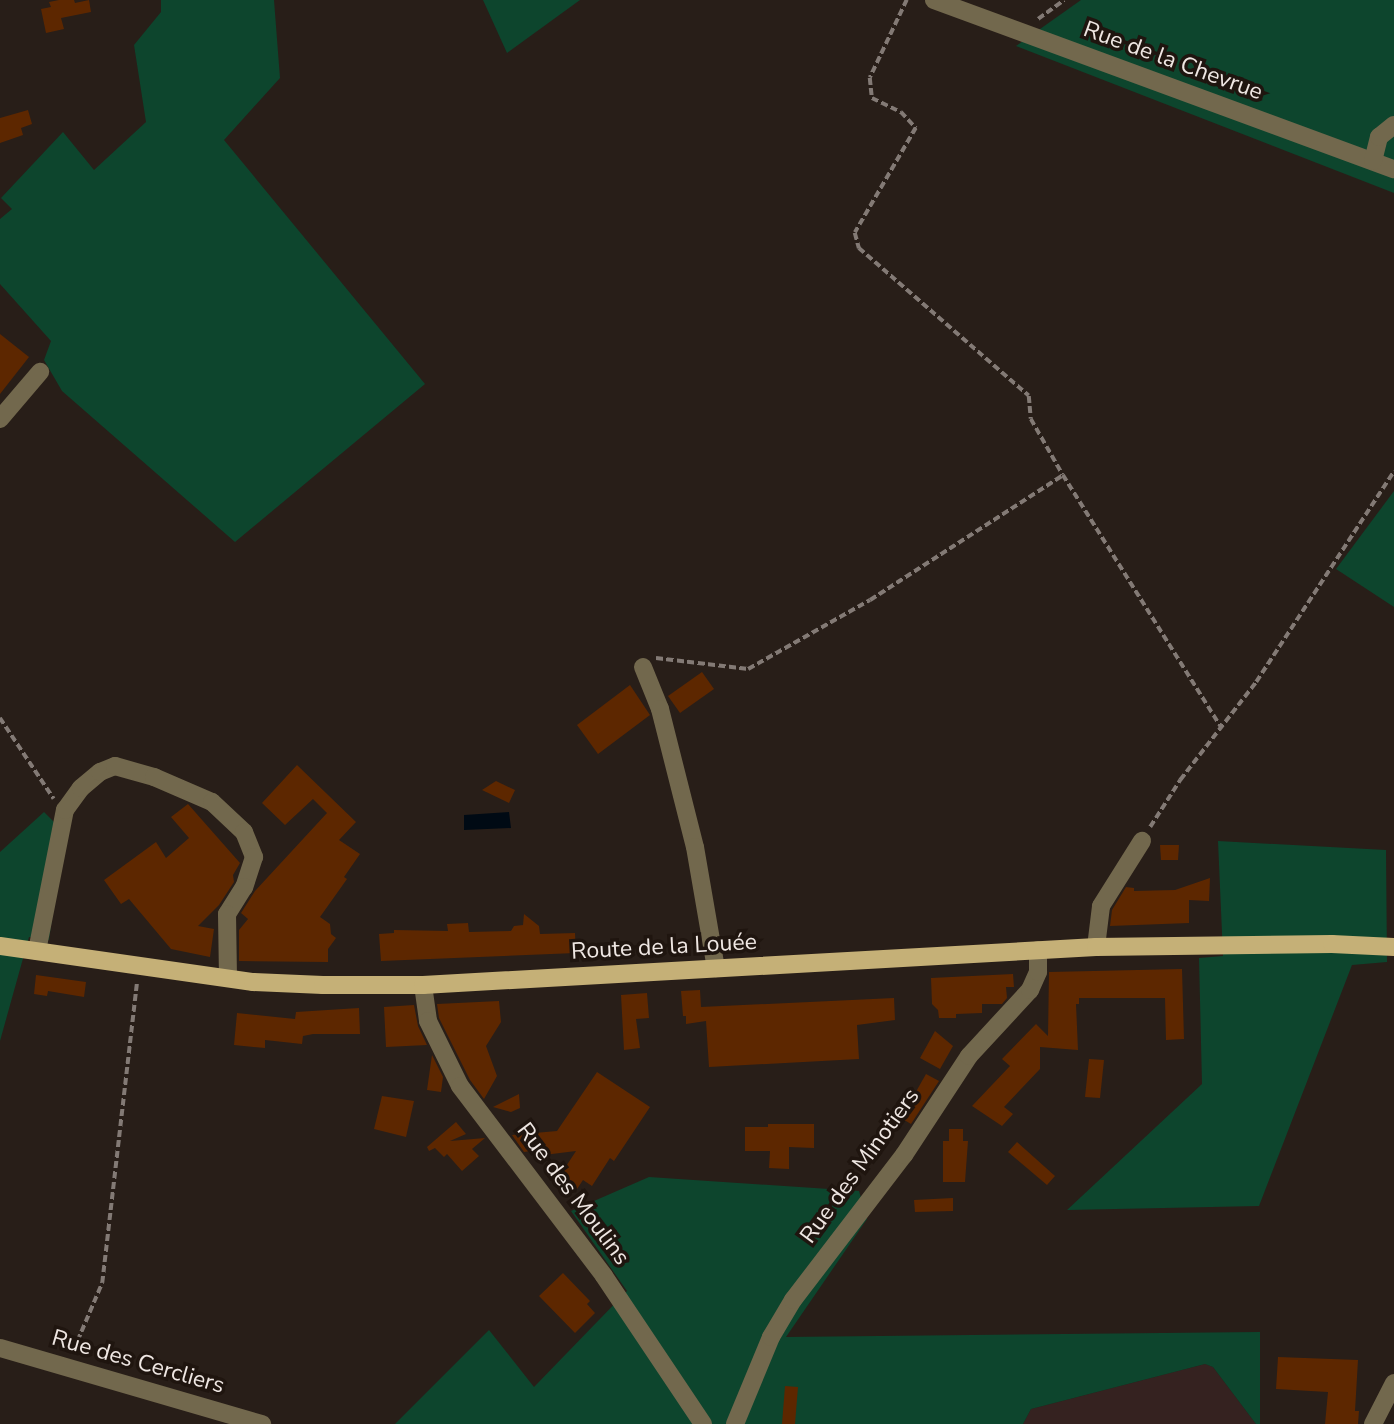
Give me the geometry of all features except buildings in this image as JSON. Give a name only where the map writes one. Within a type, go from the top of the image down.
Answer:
[{"type":"main road","name":"Route de la Louée","points":[[0,946],[228,978],[323,985],[423,985],[1097,947],[1332,944],[1394,940]]},
{"type":"main road","name":"Route de la Louée","points":[[1332,944],[1394,947]]},
{"type":"street","name":"Rue de la Chevrue","points":[[934,0],[1394,169]]},
{"type":"street","points":[[1373,161],[1379,136],[1394,125]]},
{"type":"street","points":[[0,419],[40,372]]},
{"type":"street","points":[[643,667],[660,709],[692,834],[716,968]]},
{"type":"street","points":[[37,951],[65,810],[81,788],[100,772],[115,766],[154,778],[212,802],[244,832],[254,857],[244,887],[227,914],[228,978]]},
{"type":"street","points":[[1097,947],[1101,906],[1142,841]]},
{"type":"street","name":"Rue des Minotiers","points":[[735,1424],[771,1337],[793,1300],[904,1155],[969,1056],[1030,990],[1038,972],[1038,950]]},
{"type":"street","name":"Rue des Moulins","points":[[423,985],[428,1021],[460,1086],[604,1276],[703,1424]]},
{"type":"street","name":"Rue des Cercliers","points":[[0,1348],[262,1424]]},
{"type":"street","points":[[1373,1424],[1394,1383]]},
{"type":"path","points":[[908,0],[870,78],[872,97],[901,112],[916,128],[855,233],[859,248],[1029,396],[1031,419],[1063,475],[1221,727]]},
{"type":"path","points":[[1021,32],[1064,0]]},
{"type":"path","points":[[1142,841],[1180,780],[1256,682],[1328,576],[1394,471]]},
{"type":"path","points":[[643,667],[656,658],[748,669],[870,600],[1063,475]]},
{"type":"path","points":[[0,718],[49,794],[65,810]]},
{"type":"path","points":[[67,1366],[102,1283],[138,966]]},
{"type":"shaded area","points":[[509,812],[511,828],[464,830],[464,815]]},
{"type":"shaded area","points":[[1205,1364],[1213,1367],[1256,1424],[1023,1424],[1031,1409]]},
{"type":"green space","points":[[161,0],[274,0],[280,78],[224,140],[425,384],[235,542],[62,391],[44,360],[51,341],[0,284],[0,219],[12,209],[1,198],[63,132],[94,170],[146,122],[134,45],[161,12]]},
{"type":"green space","points":[[483,0],[580,0],[507,53]]},
{"type":"green space","points":[[1081,0],[1394,0],[1394,193],[1016,46]]},
{"type":"green space","points":[[1394,491],[1394,607],[1336,569]]},
{"type":"green space","points":[[44,812],[64,832],[49,940],[29,937],[0,1041],[0,852]]},
{"type":"green space","points":[[1218,841],[1386,850],[1387,962],[1352,965],[1259,1206],[1067,1210],[1202,1084],[1199,958],[1223,956]]},
{"type":"green space","points":[[649,1177],[859,1191],[867,1219],[786,1337],[1260,1332],[1260,1424],[1256,1424],[1213,1367],[1205,1364],[1031,1409],[1023,1424],[395,1424],[489,1330],[534,1387],[627,1291],[571,1211]]}]
